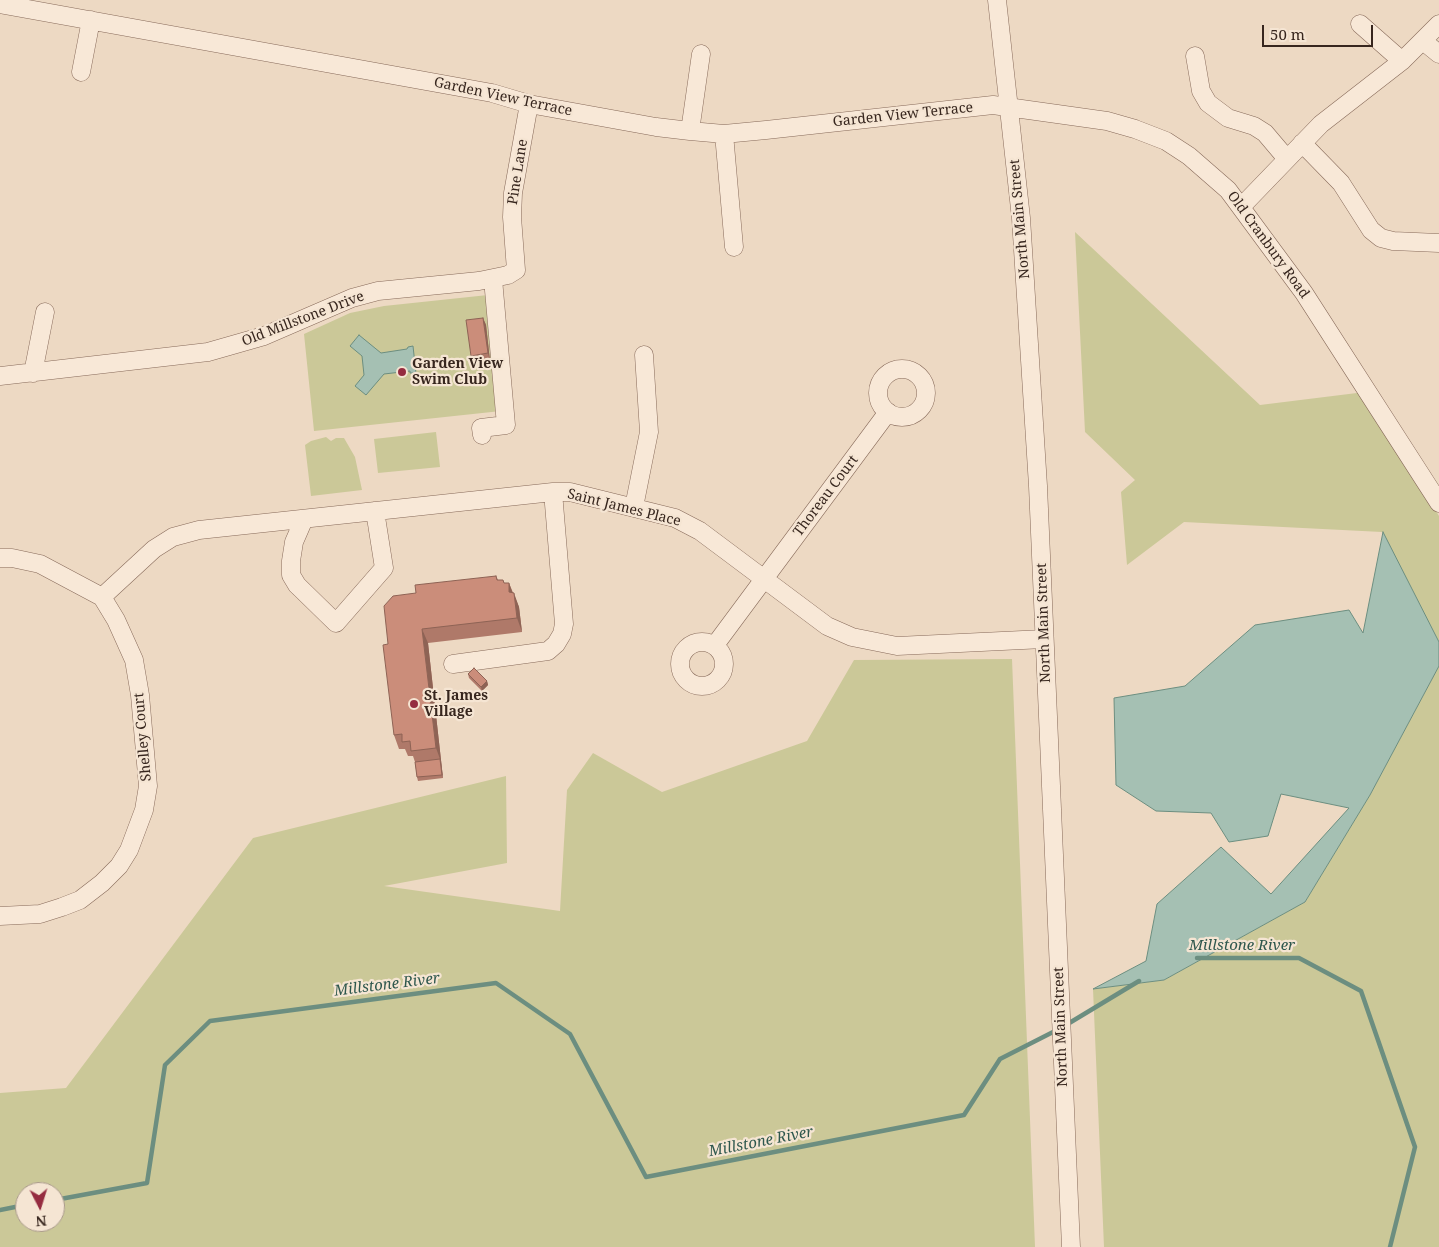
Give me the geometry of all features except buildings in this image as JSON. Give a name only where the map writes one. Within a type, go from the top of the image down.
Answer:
[{"type":"street","name":"North Main Street","points":[[997,0],[1021,218],[1038,486],[1071,1247]]},
{"type":"street","name":"Garden View Terrace","points":[[0,4],[492,93],[529,104],[656,127],[690,131],[724,134],[984,106],[1009,106]]},
{"type":"street","points":[[81,72],[91,20]]},
{"type":"street","points":[[1360,24],[1402,61]]},
{"type":"street","points":[[1241,207],[1302,143],[1356,96],[1402,61],[1439,24]]},
{"type":"street","points":[[1423,41],[1439,54]]},
{"type":"street","points":[[690,131],[701,54]]},
{"type":"street","points":[[1195,56],[1198,81],[1208,103],[1228,118],[1254,126],[1265,133],[1287,159]]},
{"type":"street","name":"Pine Lane","points":[[516,270],[512,217],[513,193],[529,104]]},
{"type":"street","name":"Old Cranbury Road","points":[[1009,106],[1107,121],[1135,129],[1166,142],[1206,169],[1241,207],[1304,293],[1439,503]]},
{"type":"street","points":[[724,134],[734,247]]},
{"type":"street","points":[[1302,143],[1341,183],[1371,230],[1381,238],[1393,242],[1439,243]]},
{"type":"street","name":"Old Millstone Drive","points":[[0,376],[208,352],[264,336],[339,303],[369,294],[493,279],[508,275],[516,270]]},
{"type":"street","points":[[482,435],[481,428],[507,430],[493,279]]},
{"type":"street","points":[[33,373],[45,312]]},
{"type":"street","points":[[634,507],[649,432],[644,355]]},
{"type":"street","name":"Thoreau Court","points":[[715,645],[888,412]]},
{"type":"street","points":[[453,664],[548,651],[556,644],[562,634],[564,624],[552,492]]},
{"type":"street","name":"Saint James Place","points":[[102,597],[154,549],[173,538],[199,530],[552,492],[570,492],[676,518],[700,530],[827,626],[852,637],[873,643],[897,646],[1044,639]]},
{"type":"street","points":[[304,519],[294,542],[291,562],[292,575],[297,586],[336,622],[384,568],[375,511]]},
{"type":"street","points":[[0,558],[12,558],[40,564],[102,597]]},
{"type":"street","name":"Shelley Court","points":[[0,916],[40,914],[80,900],[102,883],[119,866],[138,829],[148,786],[137,672],[129,646],[102,597]]},
{"type":"shaded area","points":[[1075,232],[1260,405],[1365,392],[1439,516],[1439,642],[1382,532],[1184,522],[1127,565],[1121,492],[1135,480],[1085,432]]},
{"type":"shaded area","name":"Garden View Swim Club","points":[[488,295],[501,411],[314,431],[304,334],[350,313],[384,306]]},
{"type":"shaded area","points":[[359,335],[381,353],[407,349],[413,346],[416,373],[410,373],[410,371],[384,374],[366,395],[355,386],[364,375],[362,356],[350,346]]},
{"type":"shaded area","points":[[436,432],[440,467],[378,473],[374,439]]},
{"type":"shaded area","points":[[326,437],[331,441],[336,438],[344,438],[355,457],[362,490],[311,496],[305,445],[311,441]]},
{"type":"shaded area","points":[[1383,532],[1439,642],[1439,666],[1370,795],[1305,902],[1164,980],[1093,989],[1146,961],[1157,904],[1221,847],[1271,894],[1349,808],[1281,794],[1268,836],[1229,842],[1211,813],[1156,811],[1116,785],[1114,698],[1185,686],[1255,625],[1349,610],[1363,633]]},
{"type":"shaded area","points":[[1012,659],[1035,1247],[0,1247],[0,1093],[66,1088],[253,838],[506,776],[507,863],[384,886],[560,911],[567,790],[593,753],[662,792],[807,741],[854,660]]},
{"type":"shaded area","points":[[1439,666],[1439,1247],[1104,1247],[1093,989],[1164,980],[1305,902],[1370,795]]},
{"type":"waterway","name":"Millstone River","points":[[1197,958],[1299,958],[1361,991],[1415,1147],[1390,1247]]},
{"type":"waterway","name":"Millstone River","points":[[1066,1025],[1139,981]]},
{"type":"waterway","name":"Millstone River","points":[[65,1198],[147,1183],[165,1065],[210,1021],[496,983],[570,1034],[646,1177],[964,1115],[1000,1059],[1057,1030]]},
{"type":"waterway","name":"Millstone River","points":[[0,1210],[15,1207]]},
{"type":"place","name":"Garden View Swim Club","points":[[402,372]]},
{"type":"place","name":"St. James Village","points":[[414,704]]}]
